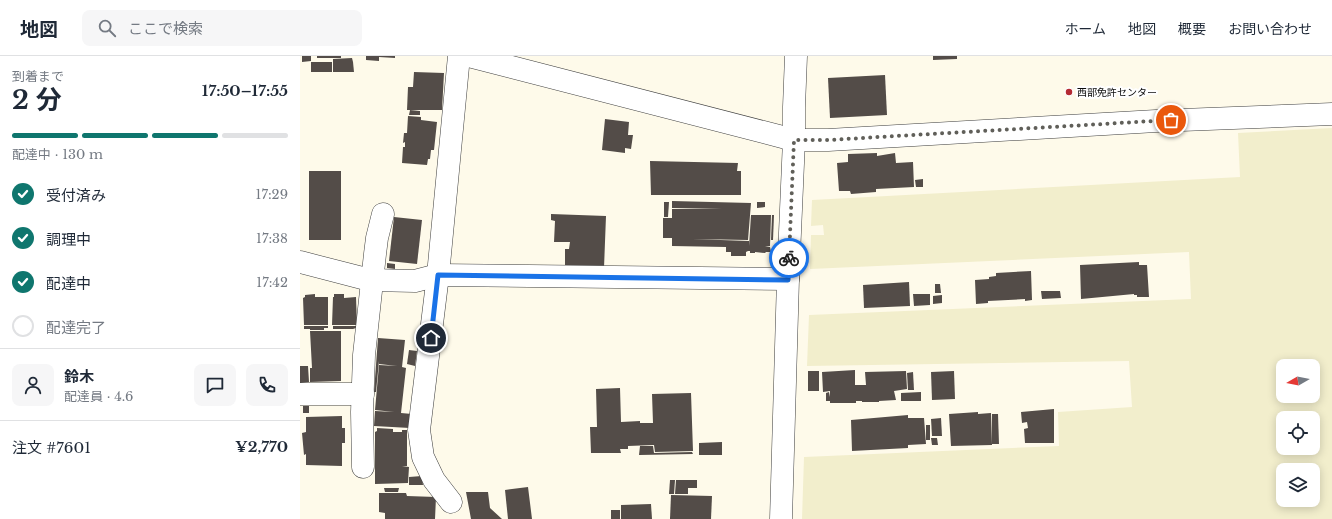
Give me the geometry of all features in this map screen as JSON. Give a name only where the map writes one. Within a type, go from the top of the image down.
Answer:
[{"type":"street","points":[[451,502],[434,480],[423,457],[419,430],[438,275],[459,56]]},
{"type":"street","points":[[469,56],[794,140],[828,140],[1148,122],[1332,114]]},
{"type":"street","points":[[781,519],[796,56]]},
{"type":"street","points":[[362,467],[362,394],[364,355],[377,238],[383,214]]},
{"type":"street","points":[[300,262],[372,280],[415,281],[438,275],[788,280]]},
{"type":"street","points":[[300,394],[362,394]]},
{"type":"shaded area","points":[[1332,128],[1332,519],[802,519],[804,457],[1059,446],[1058,412],[1132,407],[1129,361],[807,366],[809,315],[1191,299],[1189,252],[810,269],[811,235],[824,235],[823,225],[811,226],[812,200],[1240,177],[1238,133]]},
{"type":"building","points":[[302,56],[311,56],[311,61],[302,62]]},
{"type":"building","points":[[317,56],[341,56],[341,58],[317,58]]},
{"type":"building","points":[[366,56],[395,56],[395,58],[379,57],[379,61],[366,60]]},
{"type":"building","points":[[933,56],[957,56],[957,59],[933,60]]},
{"type":"building","points":[[352,58],[354,72],[333,72],[333,59]]},
{"type":"building","points":[[311,62],[332,62],[332,72],[311,72]]},
{"type":"building","points":[[414,72],[444,73],[442,110],[407,110],[408,87],[413,87]]},
{"type":"building","points":[[885,75],[887,115],[830,118],[828,78]]},
{"type":"building","points":[[410,110],[420,111],[420,115],[409,115]]},
{"type":"building","points":[[408,116],[421,117],[421,120],[437,122],[434,150],[431,150],[430,159],[428,159],[427,165],[402,163],[403,147],[405,147],[405,142],[403,143],[404,133],[407,133]]},
{"type":"building","points":[[605,119],[629,122],[628,135],[633,135],[631,149],[625,148],[625,153],[602,150]]},
{"type":"building","points":[[877,153],[877,156],[895,153],[896,163],[913,162],[914,187],[876,189],[876,192],[851,194],[850,191],[839,191],[837,163],[848,162],[848,154]]},
{"type":"building","points":[[650,161],[738,163],[737,171],[741,171],[741,195],[651,195]]},
{"type":"building","points":[[309,171],[341,171],[341,240],[309,240]]},
{"type":"building","points":[[923,179],[923,187],[916,187],[915,180]]},
{"type":"building","points":[[672,201],[751,203],[748,240],[692,239],[749,241],[749,246],[751,215],[771,215],[770,246],[765,246],[770,247],[771,252],[750,253],[750,251],[748,251],[746,252],[746,256],[731,256],[731,252],[726,252],[726,247],[672,246],[672,238],[663,238],[663,218],[672,218],[672,209],[722,209],[672,208]]},
{"type":"building","points":[[664,202],[669,202],[668,217],[664,217]]},
{"type":"building","points":[[757,202],[765,202],[765,207],[757,208]]},
{"type":"building","points":[[551,214],[606,216],[604,268],[565,266],[565,249],[569,249],[570,242],[554,242],[555,221],[551,220]]},
{"type":"building","points":[[772,215],[774,215],[773,240],[771,240]]},
{"type":"building","points":[[394,217],[422,220],[417,264],[389,261]]},
{"type":"building","points":[[1139,262],[1139,265],[1147,265],[1149,297],[1137,297],[1137,295],[1134,294],[1081,299],[1080,265]]},
{"type":"building","points":[[387,263],[395,264],[395,269],[387,268]]},
{"type":"building","points":[[1031,271],[1032,300],[988,301],[988,303],[976,304],[975,280],[989,279],[989,277],[996,276],[996,273]]},
{"type":"building","points":[[909,282],[910,306],[864,308],[863,285]]},
{"type":"building","points":[[935,284],[940,284],[941,293],[935,293]]},
{"type":"building","points":[[1041,291],[1060,291],[1061,298],[1042,299]]},
{"type":"building","points":[[315,294],[315,297],[328,297],[328,325],[304,325],[303,298],[305,295]]},
{"type":"building","points":[[334,294],[344,294],[344,298],[356,297],[357,325],[332,325]]},
{"type":"building","points":[[913,294],[930,294],[930,305],[914,306]]},
{"type":"building","points":[[942,295],[942,303],[933,304],[933,296]]},
{"type":"building","points":[[304,326],[328,326],[328,328],[324,328],[324,330],[310,330],[304,329]]},
{"type":"building","points":[[333,326],[356,326],[356,328],[333,329]]},
{"type":"building","points":[[310,331],[341,331],[341,381],[310,382],[310,368],[312,368]]},
{"type":"building","points":[[378,338],[405,340],[402,367],[406,368],[401,413],[412,414],[410,428],[374,426],[375,411],[394,412],[375,410],[379,365],[397,366],[379,364],[379,361],[376,392],[374,392]]},
{"type":"building","points":[[409,350],[417,351],[415,366],[407,364]]},
{"type":"building","points":[[300,366],[308,366],[309,382],[300,383]]},
{"type":"building","points":[[855,370],[855,385],[866,385],[865,372],[906,371],[907,389],[894,391],[896,400],[879,402],[856,401],[856,403],[830,403],[830,401],[826,401],[826,393],[829,392],[830,397],[830,391],[823,392],[822,372]]},
{"type":"building","points":[[808,371],[819,371],[819,391],[808,391]]},
{"type":"building","points":[[954,371],[955,399],[932,400],[931,372]]},
{"type":"building","points":[[913,372],[914,390],[908,390],[907,373]]},
{"type":"building","points":[[620,388],[621,422],[640,421],[640,423],[653,423],[652,394],[691,393],[693,451],[655,452],[654,445],[628,446],[628,449],[620,449],[621,453],[591,453],[590,427],[597,427],[596,389]]},
{"type":"building","points":[[921,392],[921,401],[901,401],[901,393]]},
{"type":"building","points":[[303,406],[309,406],[309,413],[303,413]]},
{"type":"building","points":[[1054,409],[1054,443],[1025,443],[1024,429],[1028,428],[1027,422],[1022,423],[1021,412]]},
{"type":"building","points":[[978,412],[978,414],[991,413],[992,445],[951,446],[949,414]]},
{"type":"building","points":[[992,414],[998,414],[999,444],[992,444]]},
{"type":"building","points":[[908,415],[908,418],[924,418],[926,444],[908,445],[908,448],[852,451],[851,420]]},
{"type":"building","points":[[342,416],[342,428],[345,428],[345,443],[342,443],[342,466],[306,465],[306,454],[304,455],[302,433],[306,432],[306,417]]},
{"type":"building","points":[[941,418],[942,436],[932,436],[931,419]]},
{"type":"building","points":[[926,425],[930,425],[930,440],[926,440]]},
{"type":"building","points":[[377,428],[393,429],[393,432],[402,432],[402,430],[407,430],[407,466],[402,466],[409,467],[408,483],[375,484],[375,432],[377,431]]},
{"type":"building","points":[[931,438],[937,438],[938,445],[932,445]]},
{"type":"building","points":[[722,442],[722,455],[699,455],[699,443]]},
{"type":"building","points":[[640,446],[653,446],[654,453],[692,452],[693,454],[639,455]]},
{"type":"building","points":[[422,476],[423,485],[409,485],[409,477]]},
{"type":"building","points":[[670,480],[675,480],[674,494],[669,494]]},
{"type":"building","points":[[676,480],[697,480],[697,488],[688,488],[688,494],[675,494]]},
{"type":"building","points":[[528,487],[532,519],[508,519],[505,490]]},
{"type":"building","points":[[384,488],[399,488],[398,492],[385,492]]},
{"type":"building","points":[[466,492],[488,492],[490,508],[502,519],[471,519]]},
{"type":"building","points":[[379,493],[406,493],[407,496],[436,497],[435,519],[385,519],[385,513],[379,512]]},
{"type":"building","points":[[671,495],[712,496],[711,519],[670,519]]},
{"type":"building","points":[[651,504],[652,519],[621,519],[621,505]]},
{"type":"building","points":[[611,510],[620,510],[620,519],[611,519]]},
{"type":"way so far","points":[[789,258],[794,140],[828,140],[1171,120]]},
{"type":"place","name":"西部免許センター","points":[[1069,92]]},
{"type":"route","points":[[431,338],[438,275],[788,280],[789,258]]}]
